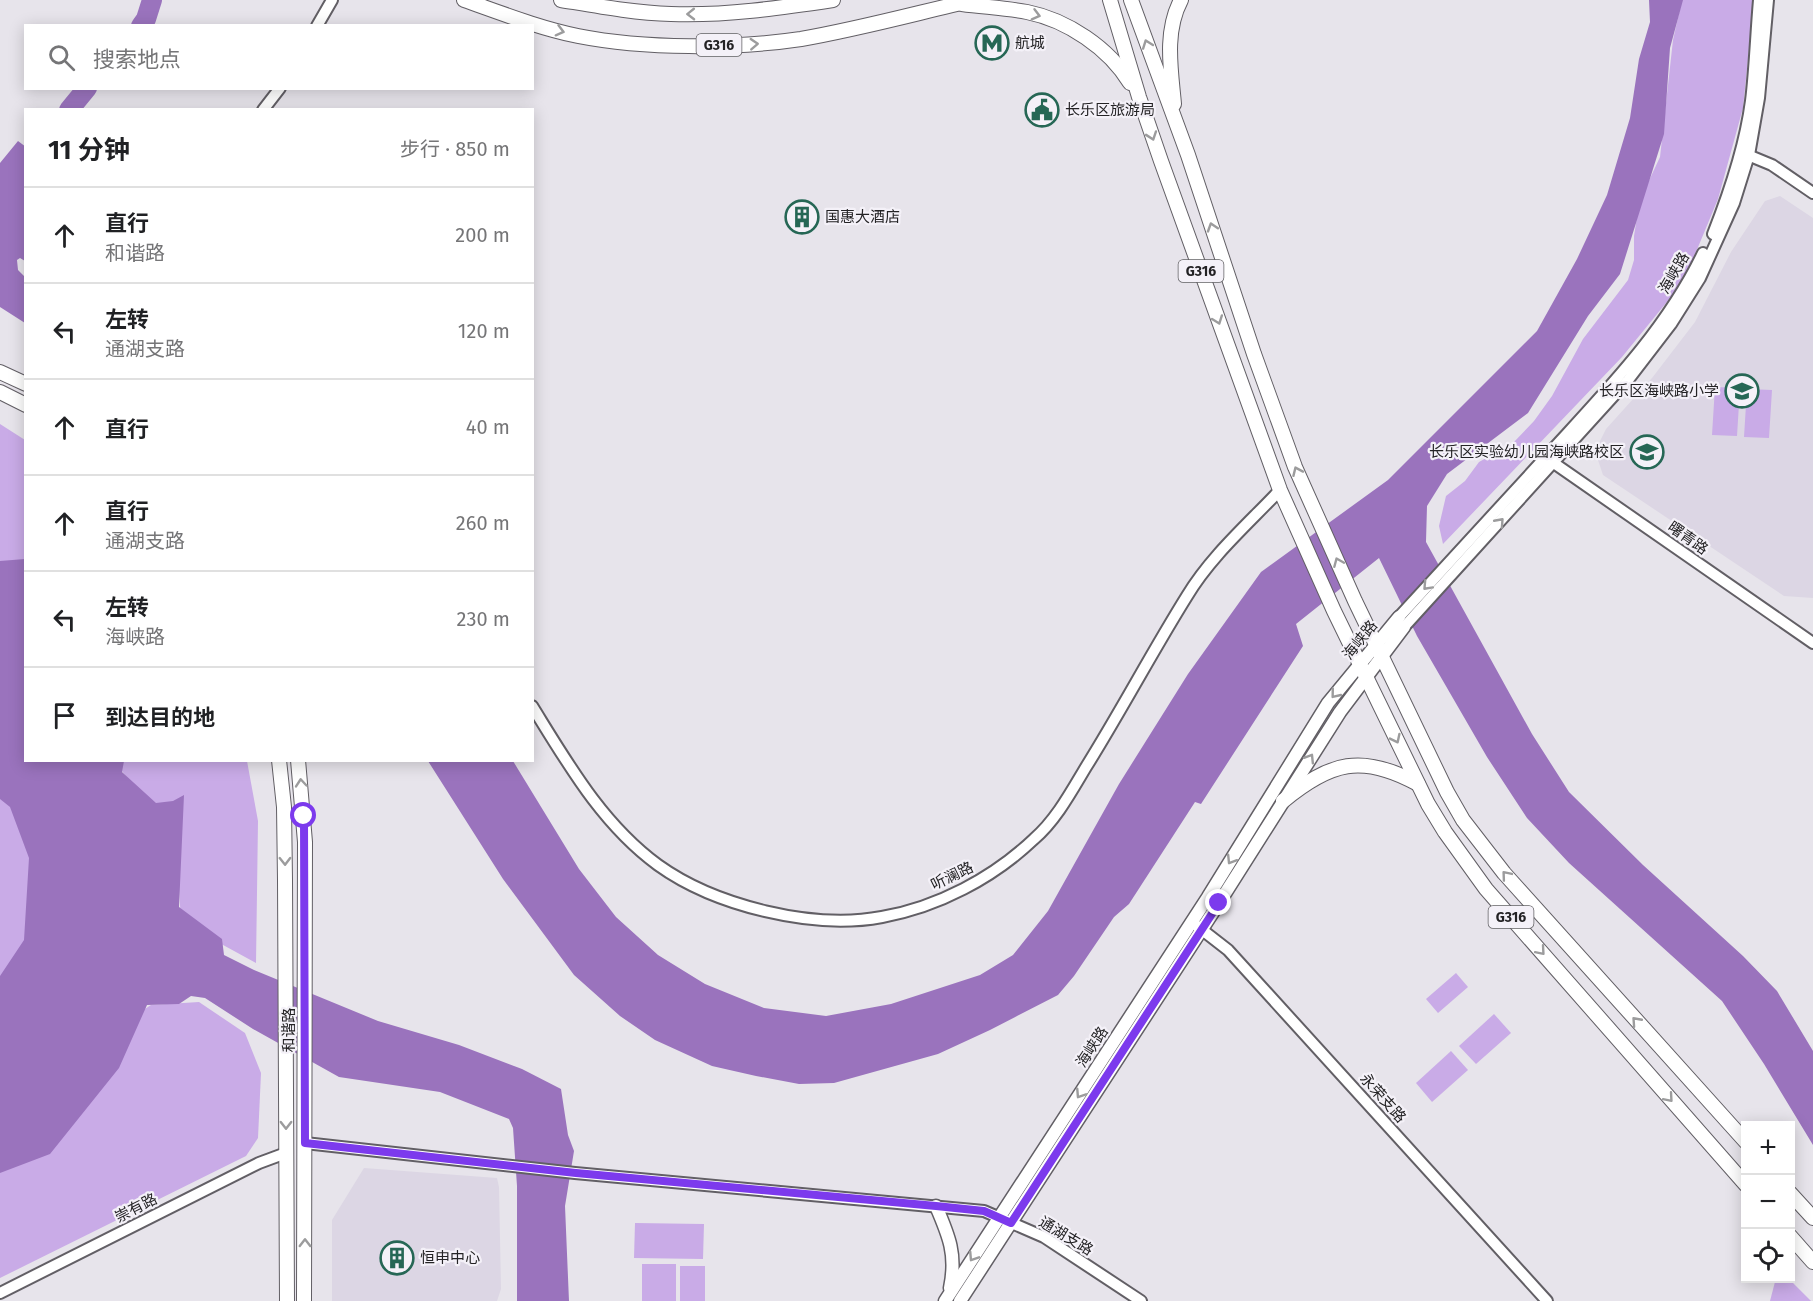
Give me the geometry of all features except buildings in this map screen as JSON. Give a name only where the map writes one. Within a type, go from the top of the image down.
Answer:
[{"type":"main road","name":"G316","points":[[464,0],[576,36],[660,45],[757,44],[800,39],[974,0]]},
{"type":"main road","name":"G316","points":[[561,0],[617,10],[671,14],[731,13],[833,0]]},
{"type":"main road","name":"G316","points":[[1110,0],[1139,97],[1280,490],[1334,611],[1418,784],[1445,832],[1486,889],[1741,1179]]},
{"type":"main road","name":"G316","points":[[1131,0],[1188,155],[1254,354],[1295,467],[1355,601],[1447,792],[1463,820],[1504,873],[1741,1136]]},
{"type":"main road","points":[[1175,124],[1170,43],[1173,23],[1181,0]]},
{"type":"main road","points":[[957,4],[1027,12],[1061,23],[1108,55],[1125,75],[1139,97]]},
{"type":"main road","points":[[0,372],[24,383]]},
{"type":"main road","points":[[0,392],[24,404]]},
{"type":"main road","name":"海峡路","points":[[951,1299],[1197,925],[1283,801],[1340,712],[1363,670],[1401,622]]},
{"type":"main road","name":"海峡路","points":[[1197,925],[1328,703],[1363,670]]},
{"type":"main road","name":"和谐路","points":[[279,762],[284,807],[287,1301]]},
{"type":"main road","name":"和谐路","points":[[298,762],[305,842],[304,1301]]},
{"type":"main road","points":[[1283,801],[1312,779],[1342,766],[1381,768],[1418,784]]},
{"type":"main road","points":[[1795,1197],[1813,1218]]},
{"type":"main road","points":[[936,1206],[950,1238],[953,1274],[951,1299]]},
{"type":"main road","points":[[1795,1241],[1813,1262]]},
{"type":"street","points":[[318,24],[332,0]]},
{"type":"street","name":"海峡路","points":[[1745,153],[1759,0]]},
{"type":"street","name":"海峡路","points":[[1401,622],[1549,460],[1621,375],[1693,275],[1745,153],[1759,98],[1768,0]]},
{"type":"street","points":[[265,108],[278,90]]},
{"type":"street","points":[[1745,153],[1772,165],[1813,193]]},
{"type":"street","name":"曙青路","points":[[1549,460],[1813,644]]},
{"type":"street","name":"听澜路","points":[[534,709],[572,771],[610,821],[657,864],[679,879],[728,901],[759,910],[809,919],[857,920],[881,918],[899,913],[925,905],[975,883],[1035,839],[1068,796],[1103,741],[1195,584],[1212,562],[1280,490]]},
{"type":"street","name":"永荣支路","points":[[1197,925],[1228,950],[1547,1301]]},
{"type":"street","name":"通湖支路","points":[[305,1139],[508,1166],[984,1211],[1044,1237],[1142,1301]]},
{"type":"street","name":"崇有路","points":[[0,1293],[259,1163],[286,1153]]},
{"type":"shaded area","points":[[1649,0],[1683,0],[1670,48],[1664,134],[1620,274],[1588,316],[1528,413],[1447,474],[1427,506],[1426,542],[1532,734],[1569,792],[1777,991],[1813,1051],[1813,1145],[1764,1064],[1722,1001],[1569,863],[1527,818],[1487,757],[1417,636],[1379,558],[1296,624],[1303,646],[1201,804],[1195,802],[1129,904],[1114,917],[1074,976],[1058,995],[938,1054],[834,1083],[799,1084],[712,1066],[655,1040],[620,1016],[574,975],[503,879],[429,762],[514,762],[579,869],[616,917],[658,955],[705,984],[764,1008],[826,1016],[891,1004],[980,975],[1013,955],[1048,911],[1119,784],[1188,674],[1261,572],[1388,480],[1537,331],[1577,259],[1607,195],[1630,118],[1639,59],[1650,22]]},
{"type":"shaded area","points":[[1682,0],[1754,0],[1743,108],[1718,199],[1684,281],[1622,357],[1443,544],[1439,526],[1446,496],[1465,481],[1479,462],[1513,443],[1534,421],[1552,396],[1583,339],[1628,280],[1634,260],[1634,236],[1638,211],[1660,157],[1673,40]]},
{"type":"shaded area","points":[[18,141],[24,146],[24,260],[20,258],[17,260],[18,270],[24,276],[24,322],[0,307],[0,163]]},
{"type":"shaded area","name":"长乐区海峡路小学","points":[[1780,196],[1813,218],[1813,598],[1784,596],[1603,475],[1595,451],[1606,429],[1652,378],[1695,322],[1731,252],[1765,201]]},
{"type":"shaded area","points":[[1715,387],[1740,388],[1737,436],[1712,435]]},
{"type":"shaded area","points":[[1747,389],[1772,390],[1769,438],[1744,437]]},
{"type":"shaded area","points":[[0,424],[24,439],[24,561],[0,561]]},
{"type":"shaded area","points":[[24,559],[24,762],[124,762],[122,772],[156,803],[173,801],[184,795],[179,907],[222,939],[224,955],[254,970],[378,1021],[459,1045],[522,1069],[561,1089],[568,1135],[574,1151],[565,1206],[569,1301],[517,1301],[517,1186],[513,1128],[509,1119],[440,1092],[339,1077],[253,1029],[205,998],[191,996],[179,1004],[147,1005],[119,1068],[50,1154],[0,1173],[0,976],[24,940],[29,858],[10,807],[0,799],[0,561]]},
{"type":"shaded area","points":[[0,762],[17,772],[49,929],[0,986]]},
{"type":"shaded area","points":[[116,762],[247,762],[258,821],[256,963],[181,922],[176,836]]},
{"type":"shaded area","points":[[1456,973],[1468,987],[1438,1013],[1426,999]]},
{"type":"shaded area","points":[[199,1002],[245,1033],[261,1073],[258,1138],[246,1156],[0,1278],[0,1168],[134,1016],[151,1005]]},
{"type":"shaded area","points":[[1494,1014],[1511,1033],[1476,1064],[1459,1046]]},
{"type":"shaded area","points":[[1451,1051],[1468,1070],[1432,1102],[1416,1083]]},
{"type":"shaded area","points":[[364,1168],[497,1178],[501,1289],[497,1301],[332,1301],[332,1220]]},
{"type":"shaded area","points":[[635,1223],[704,1224],[703,1259],[634,1258]]},
{"type":"shaded area","points":[[642,1264],[676,1264],[676,1301],[642,1301]]},
{"type":"shaded area","points":[[680,1266],[705,1266],[705,1301],[680,1301]]},
{"type":"shaded area","points":[[1775,1283],[1793,1283],[1811,1301],[1770,1301]]},
{"type":"waterway","points":[[142,24],[152,0]]},
{"type":"waterway","points":[[71,108],[85,90]]},
{"type":"place","name":"航城","points":[[992,43]]},
{"type":"place","name":"长乐区旅游局","points":[[1042,110]]},
{"type":"place","name":"国惠大酒店","points":[[802,217]]},
{"type":"place","name":"长乐区海峡路小学","points":[[1742,391]]},
{"type":"place","name":"长乐区实验幼儿园海峡路校区","points":[[1647,452]]},
{"type":"place","name":"恒申中心","points":[[397,1258]]},
{"type":"route","points":[[304,816],[305,1143],[576,1173],[984,1211],[1011,1223],[1219,903]]}]
